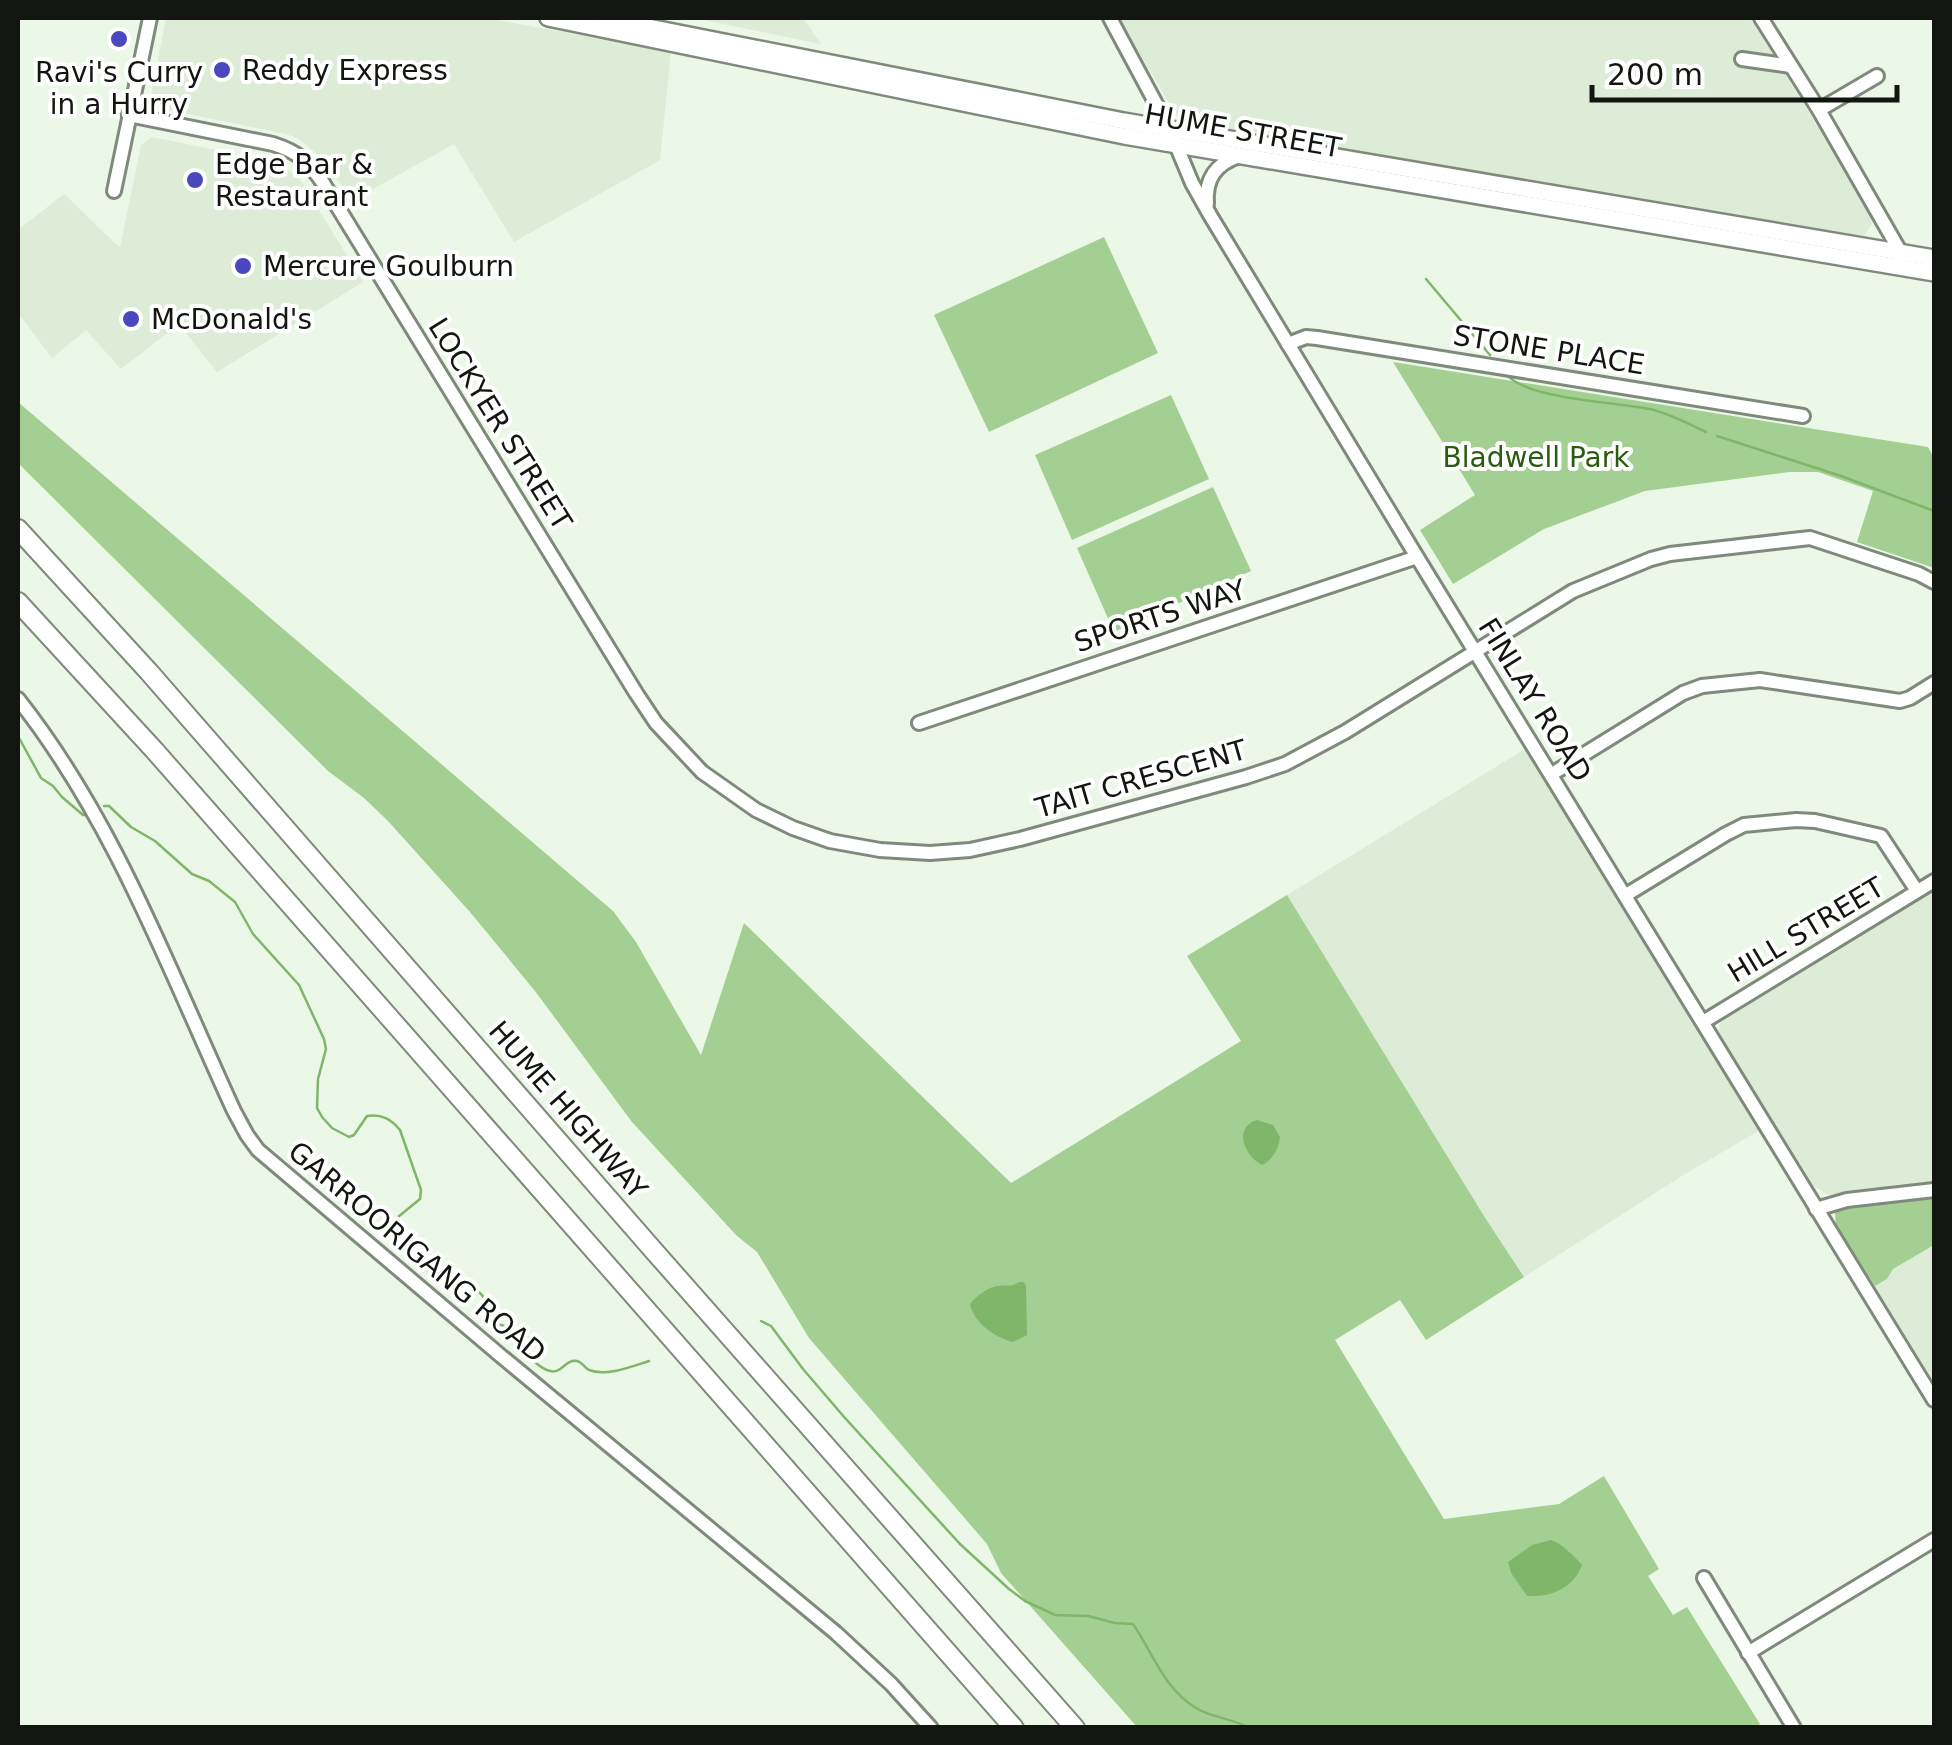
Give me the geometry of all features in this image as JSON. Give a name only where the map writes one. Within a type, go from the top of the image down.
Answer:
[{"type":"highway","name":"HUME HIGHWAY","points":[[18,529],[149,672],[1075,1728]]},
{"type":"highway","points":[[18,602],[155,751],[1014,1728]]},
{"type":"main road","name":"HUME STREET","points":[[548,18],[1176,144],[1901,260],[1934,258]]},
{"type":"main road","name":"HUME STREET","points":[[603,18],[1169,128],[1901,260],[1934,272]]},
{"type":"street","points":[[114,191],[150,18]]},
{"type":"street","name":"FINLAY ROAD","points":[[1110,18],[1210,215],[1934,1400]]},
{"type":"street","points":[[1760,18],[1820,110],[1901,260]]},
{"type":"street","points":[[1742,59],[1791,66]]},
{"type":"street","points":[[1820,110],[1877,76]]},
{"type":"street","name":"LOCKYER STREET","points":[[130,115],[273,144],[304,159],[324,184],[656,723],[702,772],[756,810],[793,828]]},
{"type":"street","points":[[1210,215],[1206,190],[1212,173],[1242,155]]},
{"type":"street","name":"STONE PLACE","points":[[1288,344],[1306,336],[1803,416]]},
{"type":"street","name":"TAIT CRESCENT","points":[[793,828],[842,844],[906,852],[970,850],[1246,777],[1285,764],[1345,732],[1573,591],[1670,554],[1810,538],[1934,582]]},
{"type":"street","name":"SPORTS WAY","points":[[920,723],[1417,557]]},
{"type":"street","points":[[1552,774],[1684,693],[1702,686],[1774,680],[1900,701],[1934,684]]},
{"type":"street","name":"GARROORIGANG ROAD","points":[[18,698],[72,775],[110,840],[234,1111],[258,1150],[836,1633],[931,1728]]},
{"type":"street","points":[[1626,896],[1736,828],[1796,820],[1881,836],[1917,891]]},
{"type":"street","name":"HILL STREET","points":[[1702,1022],[1934,880]]},
{"type":"street","points":[[1816,1209],[1847,1200],[1934,1190]]},
{"type":"street","points":[[1748,1653],[1934,1540]]},
{"type":"street","points":[[1704,1578],[1794,1728]]},
{"type":"shaded area","points":[[166,18],[487,18],[671,52],[660,160],[514,242],[454,144],[353,200],[321,157],[299,139],[158,108],[151,97]]},
{"type":"shaded area","points":[[694,18],[803,18],[821,44]]},
{"type":"shaded area","points":[[1119,18],[1750,18],[1870,211],[1872,224],[1864,236],[1855,237],[1190,124],[1176,115]]},
{"type":"shaded area","name":"Mercure Goulburn","points":[[152,137],[276,162],[287,168],[302,182],[363,282],[217,372],[179,324],[121,369],[86,330],[52,358],[18,313],[18,230],[64,194],[120,248],[141,145]]},
{"type":"shaded area","points":[[1525,749],[1760,1130],[1524,1277],[1287,895]]},
{"type":"shaded area","points":[[1934,888],[1934,1183],[1826,1194],[1813,1185],[1719,1036],[1719,1025],[1731,1011]]},
{"type":"shaded area","points":[[1257,1120],[1273,1125],[1280,1137],[1275,1153],[1262,1165],[1246,1149],[1243,1136],[1249,1124]]},
{"type":"shaded area","points":[[1934,1245],[1934,1382],[1875,1286],[1887,1279],[1893,1269]]},
{"type":"shaded area","points":[[1019,1282],[1026,1286],[1027,1335],[1013,1342],[986,1328],[970,1304],[988,1289]]},
{"type":"shaded area","points":[[1551,1540],[1582,1565],[1573,1580],[1560,1590],[1527,1596],[1508,1562],[1532,1545]]},
{"type":"green space","points":[[1104,237],[1158,353],[989,432],[934,315]]},
{"type":"green space","name":"Bladwell Park","points":[[1393,362],[1928,447],[1934,458],[1934,568],[1857,542],[1873,491],[1818,472],[1789,472],[1645,491],[1544,529],[1453,584],[1420,530],[1475,495]]},
{"type":"green space","points":[[1171,395],[1209,479],[1072,540],[1035,455]]},
{"type":"green space","points":[[18,402],[613,911],[636,942],[701,1055],[744,923],[1011,1183],[1241,1041],[1187,956],[1287,895],[1524,1277],[1426,1340],[1400,1300],[1335,1340],[1444,1519],[1559,1504],[1604,1476],[1659,1569],[1648,1576],[1673,1615],[1687,1607],[1760,1724],[1754,1728],[1137,1727],[1001,1573],[987,1544],[809,1338],[757,1252],[737,1236],[632,1122],[535,991],[470,912],[388,821],[328,771],[18,463]]},
{"type":"green space","points":[[1213,487],[1251,571],[1114,632],[1077,548]]},
{"type":"green space","points":[[1934,1195],[1934,1245],[1893,1269],[1887,1279],[1875,1286],[1836,1226],[1835,1213],[1843,1206]]},
{"type":"waterway","points":[[1426,279],[1490,355]]},
{"type":"waterway","points":[[1507,375],[1534,390],[1654,410],[1706,432]]},
{"type":"waterway","points":[[1717,436],[1934,511]]},
{"type":"waterway","points":[[18,736],[41,778],[86,815]]},
{"type":"waterway","points":[[104,806],[235,902],[253,934],[299,985],[324,1039],[317,1108],[332,1128],[349,1137],[367,1116],[372,1116],[386,1118],[400,1130],[421,1190],[420,1199],[398,1217],[398,1226],[417,1260],[439,1278],[477,1290],[484,1297],[493,1321],[524,1332],[529,1341],[528,1354],[547,1370],[558,1370],[577,1361],[589,1370],[603,1372],[649,1361]]},
{"type":"waterway","points":[[761,1321],[771,1326],[845,1418],[960,1544],[1009,1589],[1055,1615],[1133,1624],[1167,1681],[1185,1700],[1202,1711],[1249,1728]]},
{"type":"place","name":"Ravi's Curry in a Hurry","points":[[119,39]]},
{"type":"place","name":"Reddy Express","points":[[222,70]]},
{"type":"place","name":"Edge Bar & Restaurant","points":[[195,180]]},
{"type":"place","name":"Mercure Goulburn","points":[[243,266]]},
{"type":"place","name":"McDonald's","points":[[131,319]]}]
